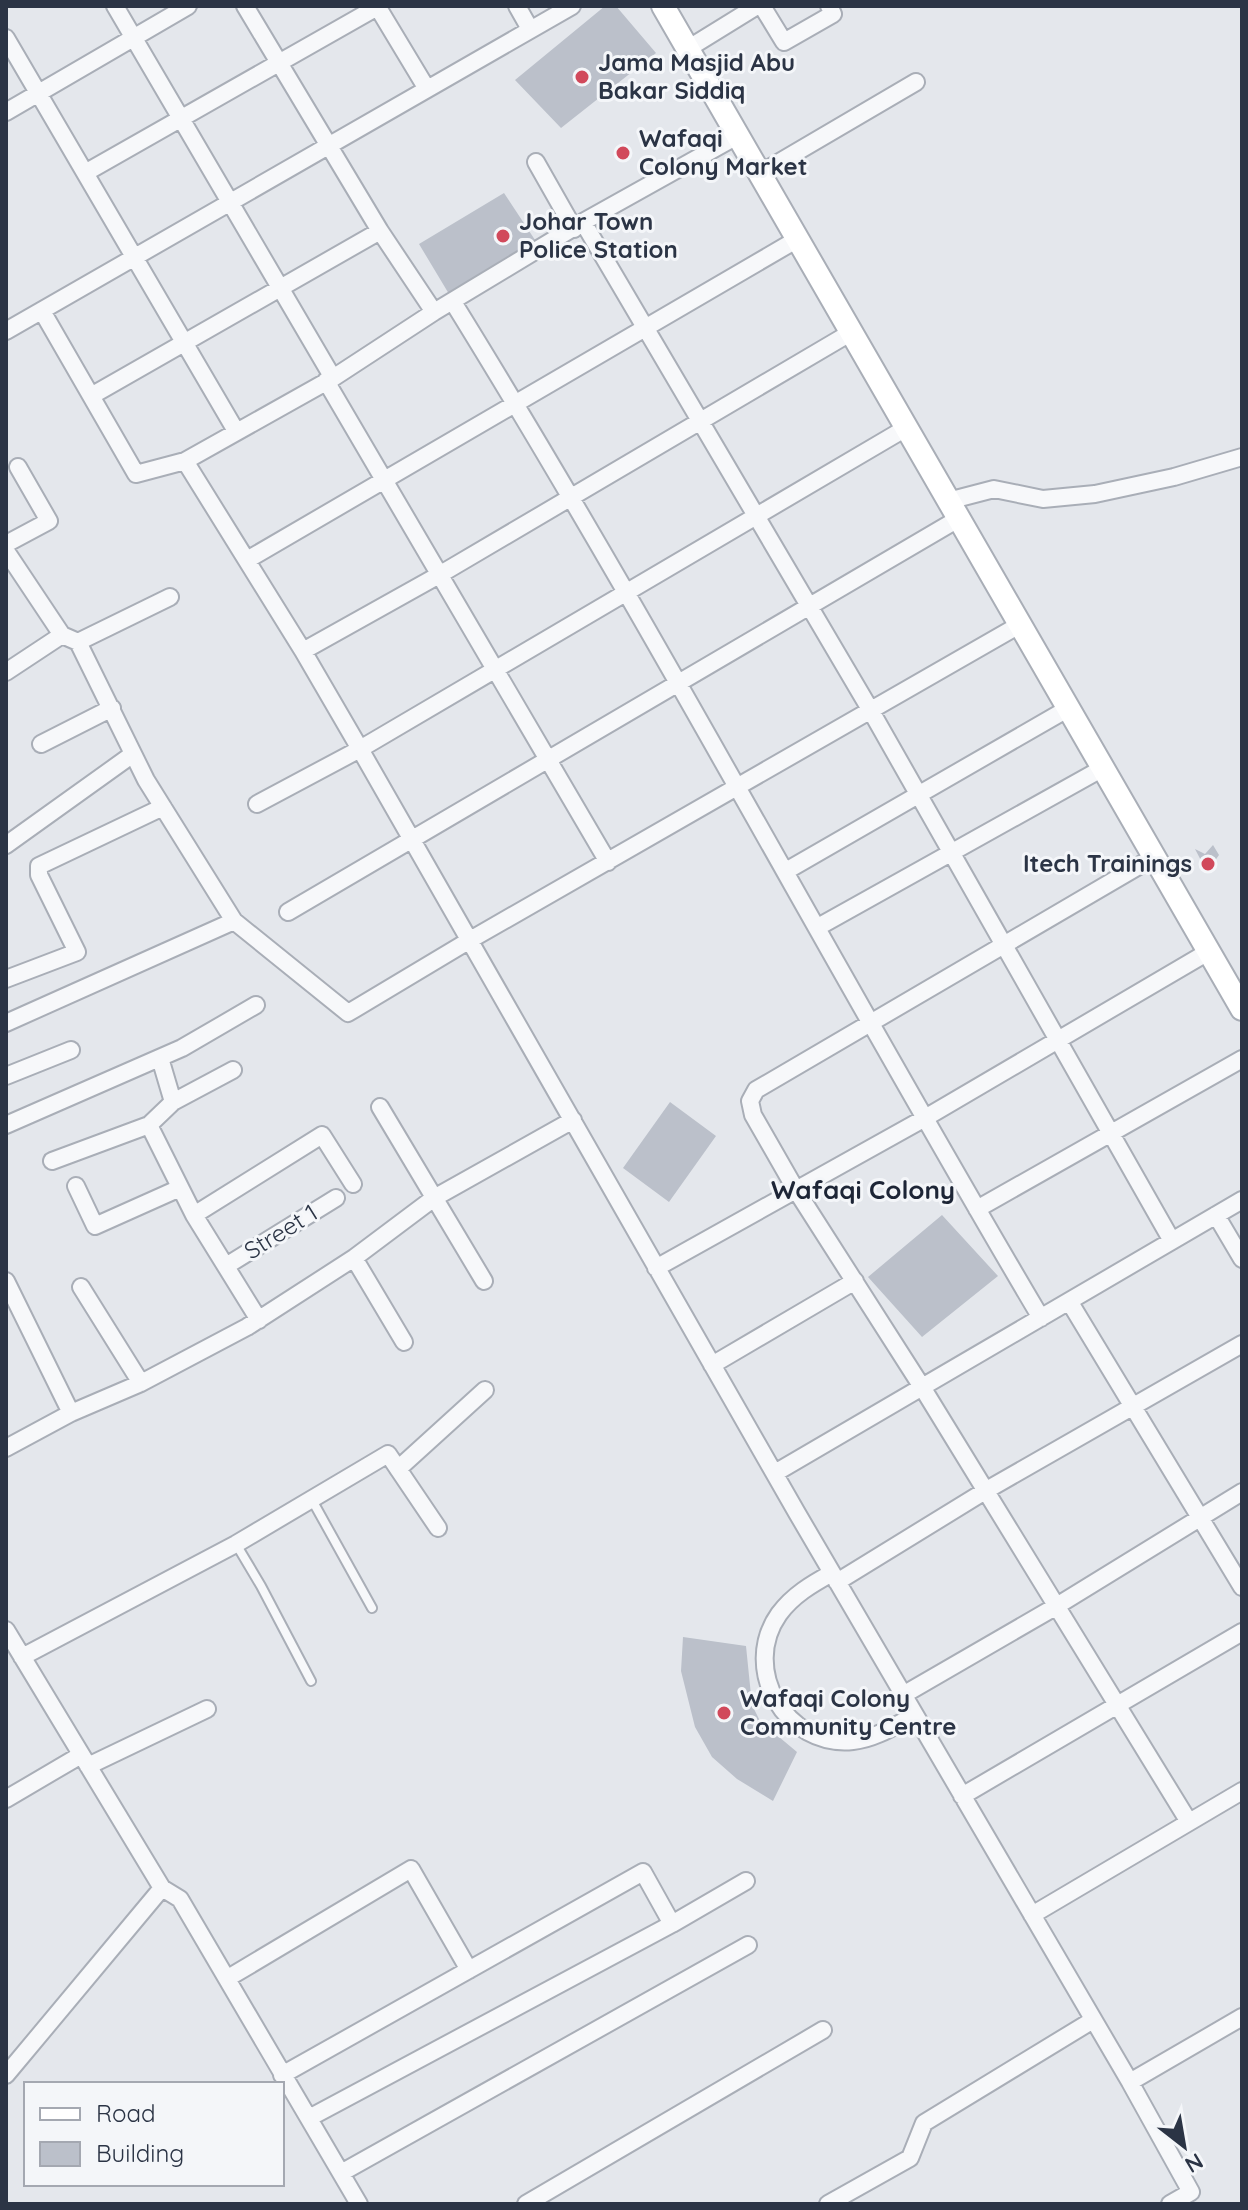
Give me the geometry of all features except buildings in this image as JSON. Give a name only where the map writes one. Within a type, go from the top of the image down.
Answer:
[{"type":"street","points":[[115,6],[281,288],[384,480],[608,862]]},
{"type":"street","points":[[6,112],[188,6]]},
{"type":"street","points":[[245,6],[380,231],[434,312]]},
{"type":"street","points":[[85,173],[378,6],[427,89]]},
{"type":"street","points":[[517,6],[530,29]]},
{"type":"street","points":[[6,331],[572,6]]},
{"type":"street","points":[[663,6],[1242,1009]]},
{"type":"street","points":[[689,48],[760,6],[784,42],[833,14],[829,6]]},
{"type":"street","points":[[6,38],[236,431]]},
{"type":"street","points":[[759,174],[916,82]]},
{"type":"street","points":[[42,311],[136,474],[185,461],[330,379],[434,312],[737,136]]},
{"type":"street","points":[[536,162],[644,328],[871,711],[1172,1241]]},
{"type":"street","points":[[91,396],[380,231]]},
{"type":"street","points":[[247,560],[796,240]]},
{"type":"street","points":[[453,302],[516,403],[679,684],[1041,1318]]},
{"type":"street","points":[[303,651],[439,575],[850,333]]},
{"type":"street","points":[[257,804],[360,749],[906,428]]},
{"type":"street","points":[[288,912],[808,608],[953,510],[994,489],[1043,499],[1095,494],[1174,477],[1242,457]]},
{"type":"street","points":[[185,461],[303,651],[834,1577],[1130,2082],[1191,2192],[1170,2204]]},
{"type":"street","points":[[6,544],[49,521],[18,467]]},
{"type":"street","points":[[6,551],[62,635],[78,642],[133,754],[234,921],[348,1013],[1021,624]]},
{"type":"street","points":[[78,642],[170,597]]},
{"type":"street","points":[[6,672],[62,635]]},
{"type":"street","points":[[41,744],[112,708]]},
{"type":"street","points":[[786,871],[1069,708]]},
{"type":"street","points":[[6,845],[133,754]]},
{"type":"street","points":[[818,927],[1103,768]]},
{"type":"street","points":[[6,979],[77,952],[39,875],[39,866],[163,807]]},
{"type":"street","points":[[1154,857],[756,1090],[750,1101],[753,1115],[796,1190],[922,1387],[1189,1822]]},
{"type":"street","points":[[6,1023],[234,921]]},
{"type":"street","points":[[656,1268],[925,1118],[1208,952]]},
{"type":"street","points":[[6,1125],[182,1048],[256,1005]]},
{"type":"street","points":[[6,1076],[71,1050]]},
{"type":"street","points":[[160,1058],[173,1102]]},
{"type":"street","points":[[977,1209],[1242,1059]]},
{"type":"street","points":[[52,1161],[149,1125],[173,1102],[233,1070]]},
{"type":"street","points":[[380,1107],[484,1281]]},
{"type":"street","points":[[6,1448],[71,1413],[141,1383],[259,1320],[354,1258],[434,1198],[573,1120]]},
{"type":"street","points":[[149,1125],[194,1215],[259,1320]]},
{"type":"street","points":[[194,1215],[322,1135],[353,1184]]},
{"type":"street","points":[[76,1186],[95,1226],[180,1188]]},
{"type":"street","name":"Street 1","points":[[226,1266],[336,1198]]},
{"type":"street","points":[[775,1473],[1242,1200]]},
{"type":"street","points":[[1216,1215],[1242,1259]]},
{"type":"street","points":[[354,1258],[404,1342]]},
{"type":"street","points":[[6,1281],[71,1413]]},
{"type":"street","points":[[712,1365],[855,1281]]},
{"type":"street","points":[[81,1287],[141,1383]]},
{"type":"street","points":[[1069,1301],[1242,1587]]},
{"type":"street","points":[[915,1715],[883,1732],[855,1741],[830,1741],[802,1730],[779,1710],[767,1681],[766,1645],[777,1616],[798,1593],[834,1577],[1242,1344]]},
{"type":"street","points":[[398,1469],[485,1390]]},
{"type":"street","points":[[22,1657],[236,1544],[388,1454],[438,1528]]},
{"type":"street","points":[[903,1695],[1055,1607],[1242,1492]]},
{"type":"street","points":[[6,1630],[162,1888],[180,1899],[359,2204]]},
{"type":"street","points":[[962,1796],[1242,1632]]},
{"type":"street","points":[[6,1799],[85,1760],[207,1709]]},
{"type":"street","points":[[1032,1915],[1242,1791]]},
{"type":"street","points":[[228,1978],[411,1869],[469,1970]]},
{"type":"street","points":[[282,2075],[643,1872],[672,1924]]},
{"type":"street","points":[[309,2118],[672,1924],[746,1881]]},
{"type":"street","points":[[6,2075],[162,1888]]},
{"type":"street","points":[[341,2173],[748,1945]]},
{"type":"street","points":[[1130,2082],[1242,2017]]},
{"type":"street","points":[[828,2204],[910,2158],[924,2123],[1093,2020]]},
{"type":"street","points":[[526,2204],[823,2030]]},
{"type":"lane","points":[[311,1499],[372,1608]]},
{"type":"lane","points":[[236,1544],[311,1681]]},
{"type":"place","name":"Jama Masjid Abu Bakar Siddiq","points":[[582,77]]},
{"type":"place","name":"Wafaqi Colony Market","points":[[623,153]]},
{"type":"place","name":"Johar Town Police Station","points":[[503,236]]},
{"type":"place","name":"Itech Trainings","points":[[1208,864]]},
{"type":"place","name":"Wafaqi Colony Community Centre","points":[[724,1713]]},
{"type":"district","name":"Wafaqi Colony","points":[[863,1190]]}]
